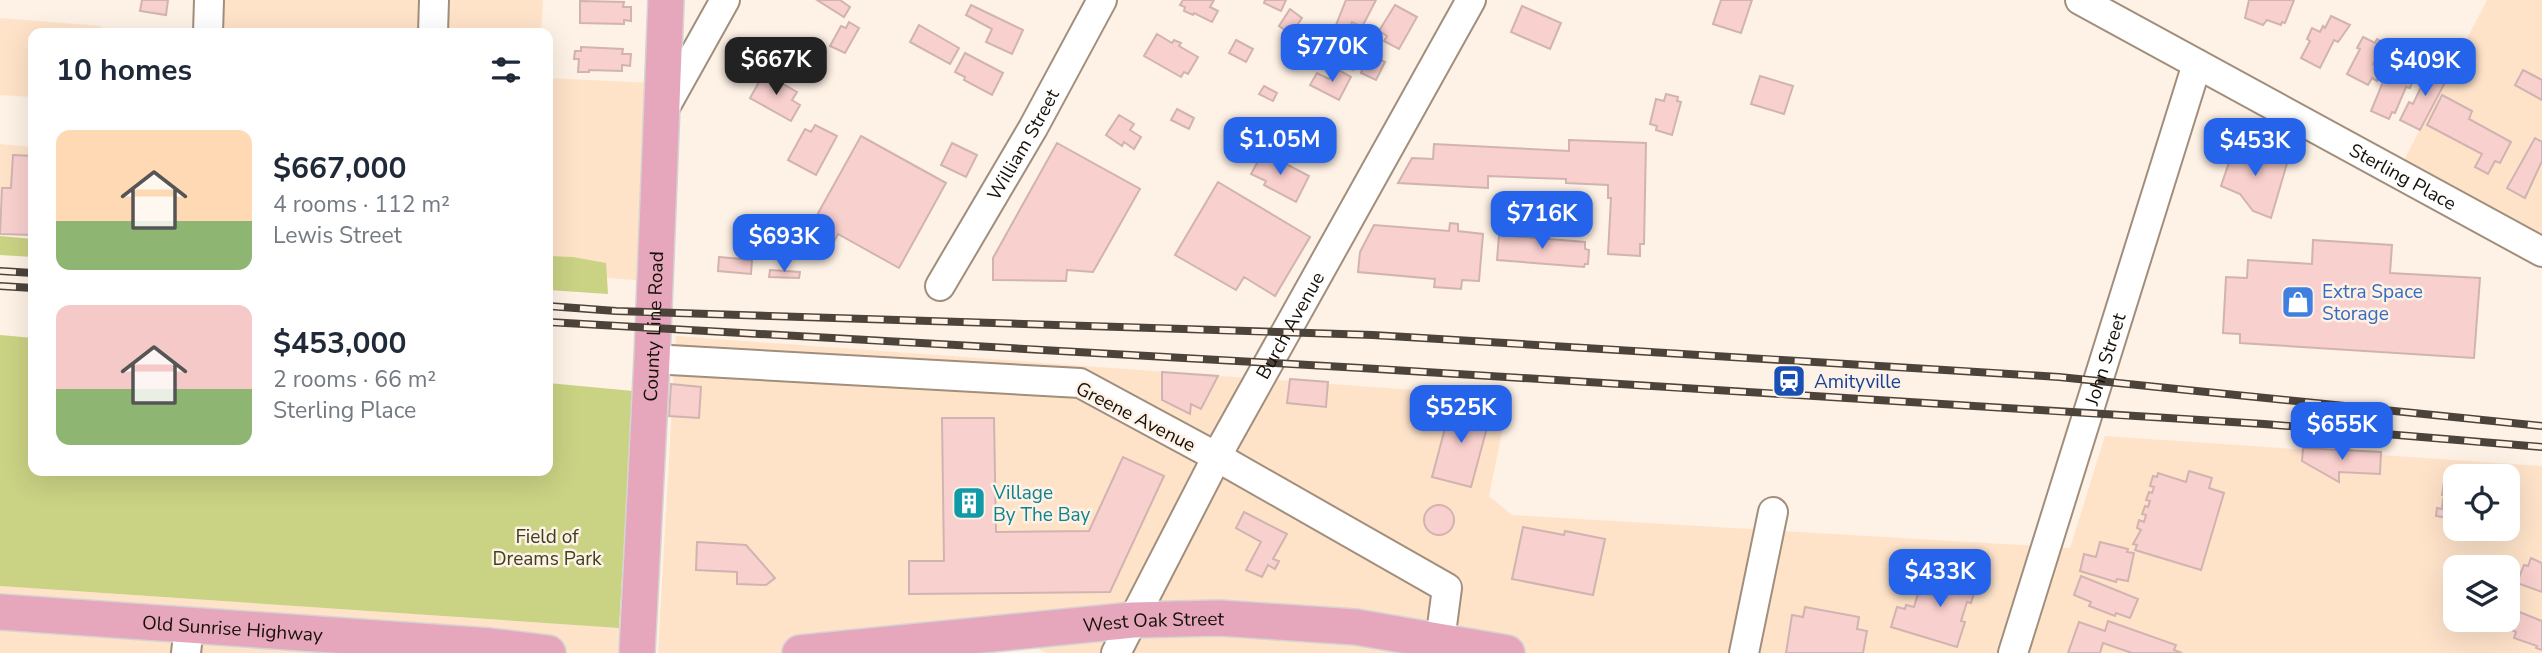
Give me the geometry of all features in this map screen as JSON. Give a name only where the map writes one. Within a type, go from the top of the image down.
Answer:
[{"type":"main road","name":"County Line Road","points":[[637,653],[666,0]]},
{"type":"main road","name":"Old Sunrise Highway","points":[[0,612],[188,640],[490,646],[548,653]]},
{"type":"main road","name":"West Oak Street","points":[[809,653],[1133,620],[1219,618],[1356,627],[1507,653]]},
{"type":"street","points":[[208,28],[209,0]]},
{"type":"street","points":[[433,28],[434,0]]},
{"type":"street","points":[[663,111],[725,0]]},
{"type":"street","name":"William Street","points":[[940,286],[1033,128],[1102,0]]},
{"type":"street","name":"Sterling Place","points":[[2080,0],[2542,252]]},
{"type":"street","name":"Burch Avenue","points":[[1116,653],[1217,457],[1466,2]]},
{"type":"street","name":"John Street","points":[[2013,653],[2197,64]]},
{"type":"street","name":"Greene Avenue","points":[[652,359],[1080,383],[1217,457],[1447,588],[1440,641]]},
{"type":"street","points":[[1744,653],[1773,512]]},
{"type":"shaded area","points":[[198,0],[543,0],[541,28],[197,28]]},
{"type":"shaded area","points":[[2487,0],[2542,0],[2542,244],[2403,162]]},
{"type":"shaded area","points":[[0,18],[101,26],[28,28],[28,97],[0,95]]},
{"type":"shaded area","points":[[553,78],[652,83],[647,281],[553,273]]},
{"type":"shaded area","points":[[0,144],[28,147],[28,234],[0,231]]},
{"type":"shaded area","points":[[676,336],[1509,397],[1489,496],[1512,515],[2070,548],[2105,436],[2513,464],[2443,464],[2443,541],[2520,541],[2520,464],[2542,466],[2542,653],[1047,653],[1025,641],[959,653],[658,653]]},
{"type":"shaded area","points":[[0,586],[619,628],[619,653],[0,653]]},
{"type":"green space","points":[[0,236],[28,239],[28,257],[0,255]]},
{"type":"green space","points":[[553,256],[606,263],[608,294],[553,290]]},
{"type":"green space","name":"Field of Dreams Park","points":[[0,335],[28,338],[28,476],[553,476],[553,383],[633,391],[619,628],[0,586]]},
{"type":"building","points":[[142,0],[168,0],[166,15],[140,11]]},
{"type":"building","points":[[817,0],[840,0],[850,7],[844,17]]},
{"type":"building","points":[[1183,0],[1214,0],[1210,7],[1218,11],[1212,22],[1184,11],[1185,7],[1180,5]]},
{"type":"building","points":[[1265,0],[1286,0],[1281,11],[1264,3]]},
{"type":"building","points":[[1346,0],[1376,0],[1362,27],[1352,22],[1348,31],[1336,25]]},
{"type":"building","points":[[1721,0],[1752,0],[1741,33],[1713,24]]},
{"type":"building","points":[[2249,0],[2294,0],[2285,23],[2282,22],[2281,25],[2267,20],[2263,25],[2245,18]]},
{"type":"building","points":[[580,1],[624,2],[623,7],[631,7],[631,21],[624,20],[624,24],[580,23]]},
{"type":"building","points":[[971,5],[1023,30],[1012,54],[986,42],[992,29],[966,15]]},
{"type":"building","points":[[1395,5],[1417,17],[1399,49],[1384,41],[1387,36],[1379,31]]},
{"type":"building","points":[[1522,6],[1561,23],[1550,49],[1511,32]]},
{"type":"building","points":[[1290,9],[1302,18],[1291,34],[1279,26]]},
{"type":"building","points":[[2331,16],[2350,25],[2338,42],[2334,40],[2320,68],[2301,58],[2310,41],[2307,39],[2312,28],[2320,32]]},
{"type":"building","points":[[849,22],[859,28],[845,53],[830,46],[841,26],[846,28]]},
{"type":"building","points":[[919,25],[959,48],[950,64],[910,42]]},
{"type":"building","points":[[1157,34],[1172,43],[1174,40],[1181,43],[1179,46],[1198,57],[1188,74],[1184,72],[1181,77],[1144,56]]},
{"type":"building","points":[[2363,37],[2375,43],[2377,39],[2388,45],[2381,59],[2377,57],[2373,64],[2383,69],[2377,81],[2372,78],[2368,85],[2347,74]]},
{"type":"building","points":[[1236,40],[1253,49],[1246,62],[1229,53]]},
{"type":"building","points":[[1345,42],[1362,51],[1353,70],[1336,62]]},
{"type":"building","points":[[581,47],[623,49],[622,54],[631,54],[630,66],[622,65],[622,71],[578,72],[579,59],[574,59],[575,51],[581,51]]},
{"type":"building","points":[[965,53],[1003,73],[992,95],[955,72]]},
{"type":"building","points":[[1368,54],[1385,62],[1376,80],[1361,73]]},
{"type":"building","points":[[2432,64],[2450,73],[2420,130],[2400,120],[2409,102],[2413,104]]},
{"type":"building","points":[[2390,65],[2415,75],[2410,88],[2406,87],[2395,113],[2392,112],[2389,119],[2371,111]]},
{"type":"building","points":[[1335,68],[1351,77],[1339,100],[1310,85],[1317,73],[1329,79]]},
{"type":"building","points":[[2523,70],[2542,80],[2542,100],[2515,85]]},
{"type":"building","points":[[764,73],[797,92],[792,100],[800,105],[791,121],[750,98]]},
{"type":"building","points":[[1760,76],[1793,86],[1784,114],[1751,104]]},
{"type":"building","points":[[1264,86],[1277,93],[1273,101],[1259,94]]},
{"type":"building","points":[[1666,94],[1678,97],[1677,101],[1681,102],[1672,135],[1656,130],[1657,126],[1650,124],[1656,99],[1664,101]]},
{"type":"building","points":[[2442,95],[2472,111],[2469,119],[2511,142],[2500,163],[2495,161],[2488,174],[2475,167],[2482,154],[2427,125]]},
{"type":"building","points":[[1177,109],[1194,118],[1189,129],[1171,120]]},
{"type":"building","points":[[1119,115],[1134,124],[1130,130],[1141,137],[1134,149],[1124,142],[1122,146],[1106,135]]},
{"type":"building","points":[[1298,119],[1329,134],[1318,158],[1287,143]]},
{"type":"building","points":[[815,125],[837,136],[816,175],[788,160],[805,129],[811,132]]},
{"type":"building","points":[[861,136],[946,183],[899,268],[838,234],[830,249],[806,235]]},
{"type":"building","points":[[2535,138],[2542,142],[2542,161],[2525,198],[2507,188]]},
{"type":"building","points":[[1569,140],[1646,143],[1644,244],[1640,244],[1640,256],[1608,254],[1611,198],[1608,198],[1608,185],[1566,183],[1566,179],[1488,176],[1488,188],[1398,183],[1412,158],[1433,159],[1434,144],[1569,151]]},
{"type":"building","points":[[2236,142],[2288,160],[2271,218],[2253,211],[2240,194],[2221,186]]},
{"type":"building","points":[[952,143],[977,155],[966,177],[941,165]]},
{"type":"building","points":[[1057,143],[1140,189],[1093,272],[1067,270],[1066,281],[993,280],[993,258]]},
{"type":"building","points":[[1263,152],[1309,176],[1296,202],[1264,185],[1266,181],[1251,174]]},
{"type":"building","points":[[13,155],[28,156],[28,235],[0,234],[2,188],[11,188]]},
{"type":"building","points":[[1218,182],[1310,237],[1275,296],[1244,277],[1236,290],[1175,255]]},
{"type":"building","points":[[1450,223],[1458,224],[1458,231],[1483,234],[1479,281],[1462,280],[1461,289],[1434,287],[1435,279],[1358,272],[1360,252],[1374,225],[1449,231]]},
{"type":"building","points":[[1499,235],[1585,242],[1585,249],[1589,250],[1588,264],[1584,267],[1497,260]]},
{"type":"building","points":[[2313,240],[2392,245],[2390,273],[2480,278],[2474,358],[2240,343],[2240,334],[2223,333],[2226,277],[2247,278],[2248,260],[2312,264]]},
{"type":"building","points":[[719,257],[752,260],[751,274],[718,271]]},
{"type":"building","points":[[770,270],[800,272],[799,278],[769,277]]},
{"type":"building","points":[[1162,372],[1218,376],[1201,409],[1191,404],[1190,414],[1162,400]]},
{"type":"building","points":[[1290,379],[1328,382],[1326,407],[1287,403]]},
{"type":"building","points":[[671,384],[701,387],[699,418],[669,416]]},
{"type":"building","points":[[1452,402],[1491,413],[1471,487],[1432,477]]},
{"type":"building","name":"Village By The Bay","points":[[942,418],[994,418],[996,532],[1089,531],[1123,457],[1164,476],[1110,592],[909,594],[909,561],[944,561]]},
{"type":"building","points":[[2303,448],[2381,452],[2380,474],[2339,472],[2339,482],[2302,461]]},
{"type":"building","points":[[2189,471],[2212,478],[2209,488],[2224,493],[2201,570],[2135,550],[2137,545],[2133,544],[2141,530],[2137,528],[2139,520],[2144,522],[2146,515],[2142,514],[2150,501],[2146,500],[2154,487],[2150,486],[2153,476],[2157,477],[2158,473],[2186,482]]},
{"type":"building","points":[[2443,499],[2443,517],[2436,516],[2437,508],[2442,509]]},
{"type":"building","points":[[1439,505],[1450,509],[1454,520],[1450,531],[1439,535],[1428,531],[1424,520],[1428,509]]},
{"type":"building","points":[[1244,512],[1287,534],[1273,559],[1279,561],[1275,569],[1268,565],[1262,577],[1246,570],[1261,542],[1236,528]]},
{"type":"building","points":[[1523,527],[1564,535],[1565,531],[1605,539],[1593,595],[1512,579]]},
{"type":"building","points":[[697,542],[746,545],[775,578],[766,585],[737,584],[737,572],[696,570]]},
{"type":"building","points":[[2100,542],[2134,553],[2128,581],[2117,579],[2116,582],[2080,571],[2084,554],[2096,557]]},
{"type":"building","points":[[2531,558],[2542,563],[2542,592],[2520,584],[2524,565],[2528,566]]},
{"type":"building","points":[[1949,567],[1979,576],[1971,603],[1967,602],[1961,621],[1965,622],[1957,647],[1891,627],[1897,607],[1914,607],[1919,590],[1936,595]]},
{"type":"building","points":[[2081,576],[2138,599],[2130,618],[2116,613],[2115,616],[2089,606],[2091,602],[2074,595]]},
{"type":"building","points":[[1805,607],[1859,617],[1857,629],[1867,631],[1863,653],[1786,653],[1792,615],[1803,617]]},
{"type":"building","points":[[2520,612],[2542,621],[2542,650],[2514,638],[2516,632],[2520,632]]},
{"type":"building","points":[[2108,621],[2176,645],[2174,650],[2182,653],[2132,653],[2103,643],[2100,653],[2068,653],[2079,622],[2105,631]]},
{"type":"railway","points":[[0,271],[28,273]]},
{"type":"railway","points":[[0,286],[28,288]]},
{"type":"railway","points":[[553,306],[616,311],[1373,335],[2059,377],[2542,426]]},
{"type":"railway","points":[[553,322],[1361,368],[2264,424],[2542,447]]},
{"type":"place","name":"Extra Space Storage","points":[[2298,302]]},
{"type":"place","name":"Amityville","points":[[1789,381]]},
{"type":"place","name":"Village By The Bay","points":[[969,503]]}]
